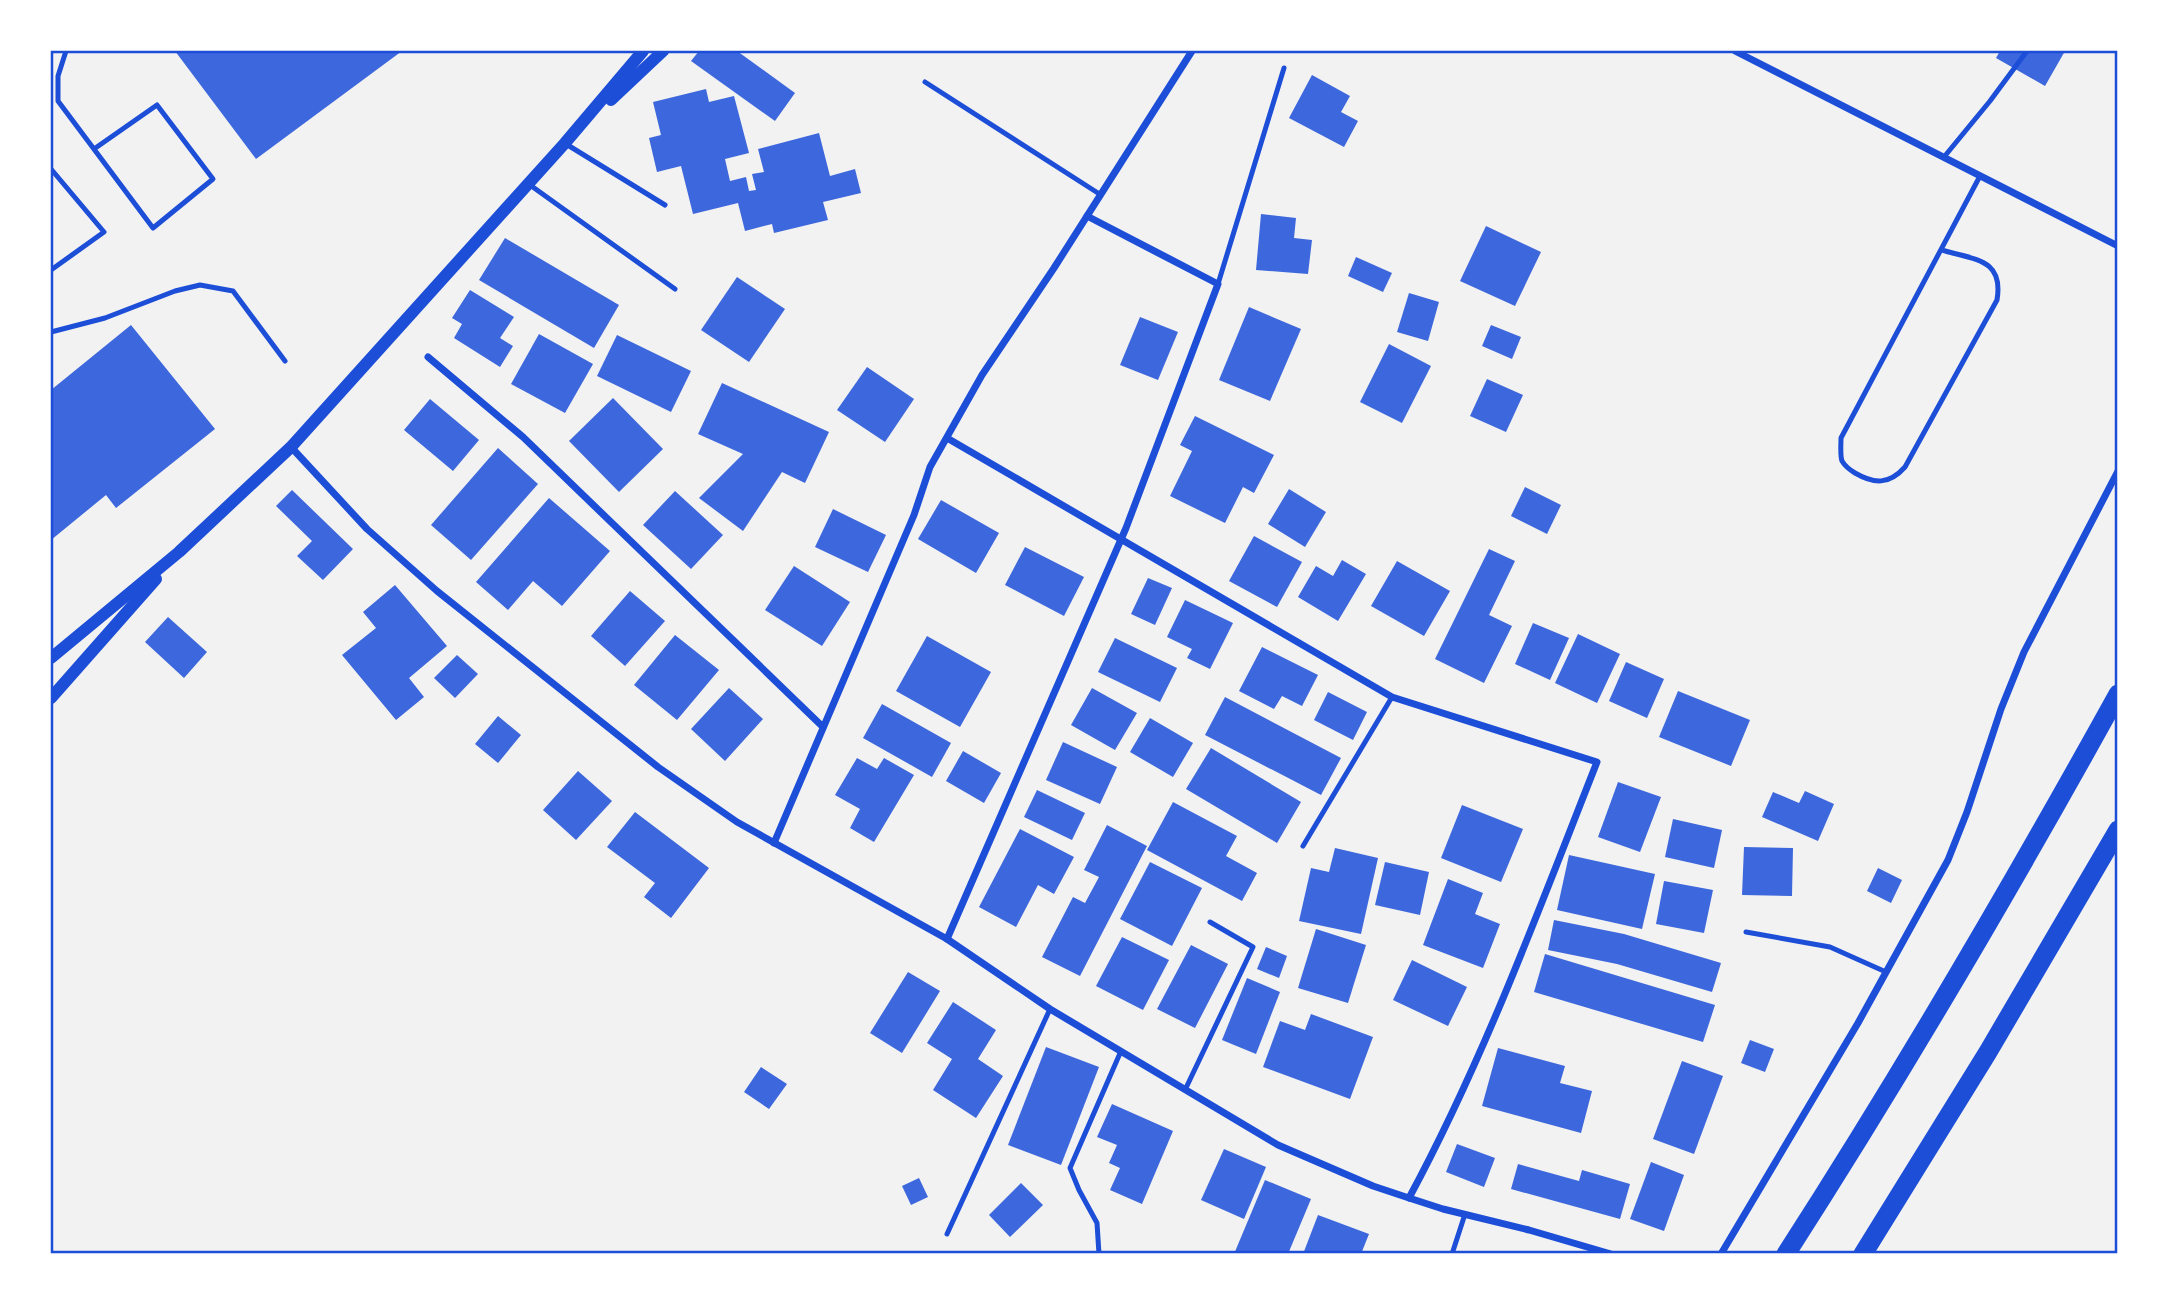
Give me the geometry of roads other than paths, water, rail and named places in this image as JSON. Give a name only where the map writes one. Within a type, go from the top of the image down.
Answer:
[{"type":"highway","points":[[1786,1254],[2024,863],[2118,694]]},
{"type":"highway","points":[[1863,1254],[1988,1052],[2118,830]]},
{"type":"street","points":[[51,658],[179,552],[291,447],[565,143],[643,51]]},
{"type":"street","points":[[565,143],[663,51]]},
{"type":"street","points":[[774,844],[914,514],[930,467],[982,375],[1192,51]]},
{"type":"street","points":[[1735,51],[2118,246]]},
{"type":"street","points":[[947,939],[1121,540],[1217,284],[1087,216]]},
{"type":"street","points":[[428,357],[523,437],[823,726]]},
{"type":"street","points":[[947,438],[1392,697],[1597,762],[1519,961],[1481,1049],[1409,1198]]},
{"type":"street","points":[[291,447],[367,529],[437,591],[658,766],[737,822],[947,939],[1050,1009],[1278,1145],[1373,1186],[1409,1198],[1612,1254]]},
{"type":"street","points":[[1721,1254],[1858,1023],[1948,860],[2024,652],[2118,471]]},
{"type":"street","points":[[51,698],[179,552]]},
{"type":"lane","points":[[66,51],[58,76],[58,101],[153,228],[213,179],[157,105],[94,149]]},
{"type":"lane","points":[[1944,157],[2027,51]]},
{"type":"lane","points":[[1217,284],[1283,68]]},
{"type":"lane","points":[[925,82],[1101,195]]},
{"type":"lane","points":[[565,143],[665,205]]},
{"type":"lane","points":[[51,169],[104,232],[51,270]]},
{"type":"lane","points":[[1942,250],[1994,268],[2000,286],[1997,300],[1905,467],[1898,475],[1886,481],[1872,482],[1849,470],[1841,460],[1841,438],[1980,176]]},
{"type":"lane","points":[[528,184],[675,289]]},
{"type":"lane","points":[[51,332],[106,318],[175,291],[200,285],[233,291],[285,361]]},
{"type":"lane","points":[[1303,846],[1392,697]]},
{"type":"lane","points":[[1185,1090],[1253,947],[1210,922]]},
{"type":"lane","points":[[1745,932],[1830,947],[1886,972]]},
{"type":"lane","points":[[947,1234],[1050,1009]]},
{"type":"lane","points":[[1099,1254],[1097,1223],[1070,1168],[1121,1051]]},
{"type":"lane","points":[[1452,1254],[1465,1214]]}]
